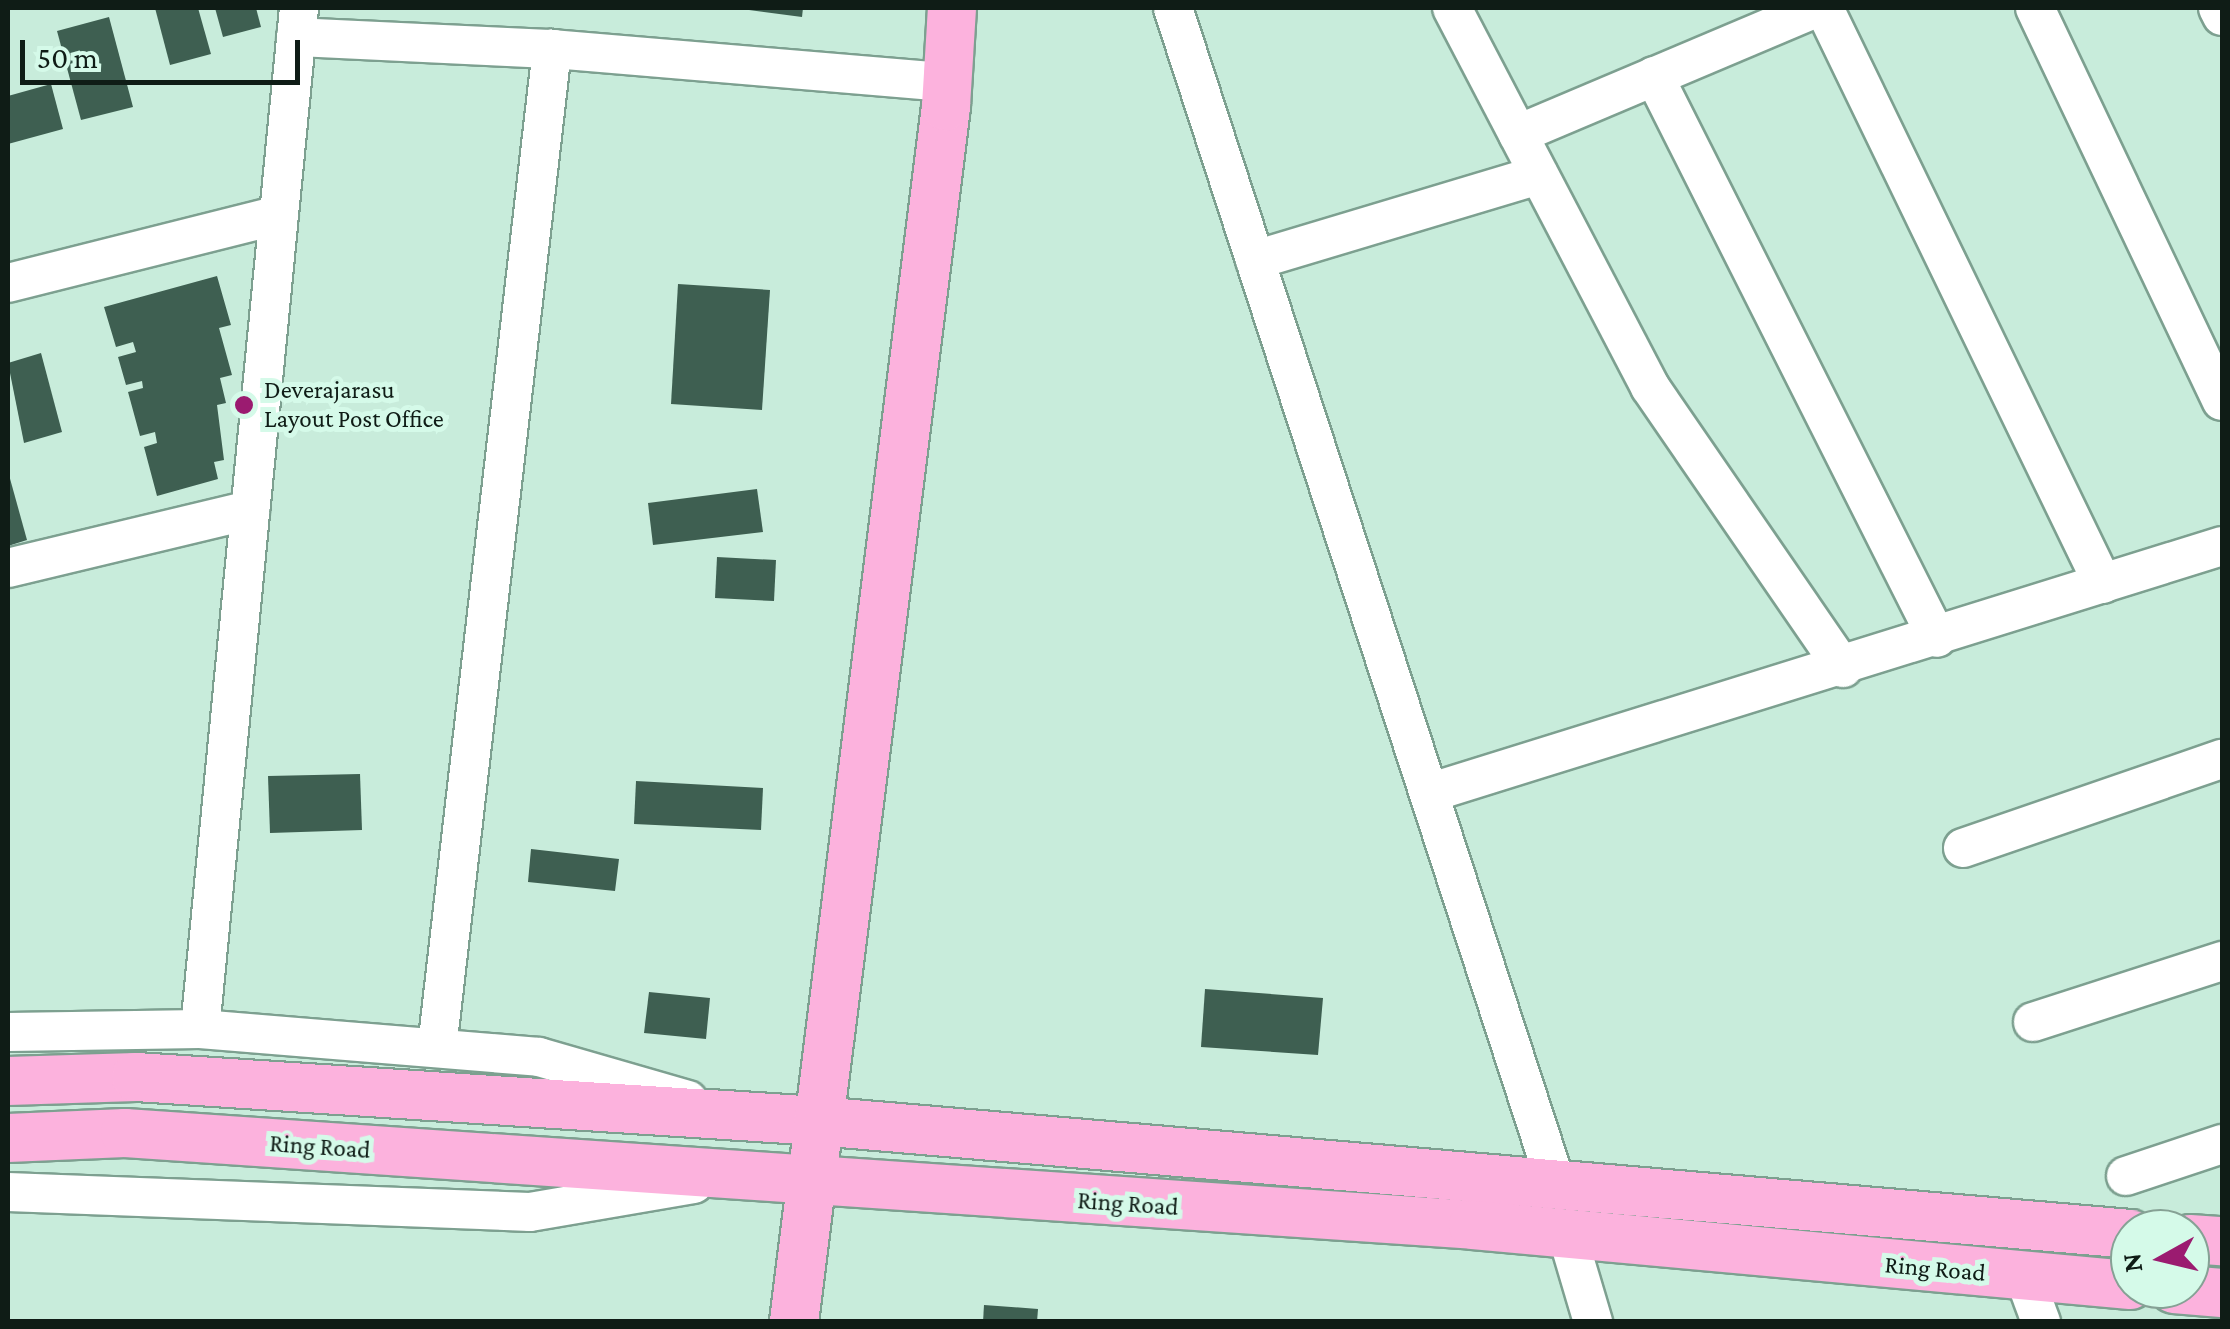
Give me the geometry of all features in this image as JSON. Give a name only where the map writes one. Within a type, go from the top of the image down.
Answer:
[{"type":"main road","points":[[794,1322],[808,1184],[948,82],[952,8]]},
{"type":"main road","name":"Ring Road","points":[[8,1081],[136,1076],[818,1121],[1555,1181],[2110,1232]]},
{"type":"main road","name":"Ring Road","points":[[8,1138],[125,1132],[808,1184],[1566,1234],[2110,1283]]},
{"type":"street","points":[[1173,8],[1555,1181]]},
{"type":"street","points":[[1452,8],[1650,387],[1843,668]]},
{"type":"street","points":[[1518,134],[1816,8]]},
{"type":"street","points":[[1824,8],[2103,584]]},
{"type":"street","points":[[2036,8],[2222,402]]},
{"type":"street","points":[[2218,8],[2222,16]]},
{"type":"street","points":[[200,1029],[298,22],[552,49],[948,82]]},
{"type":"street","points":[[437,1048],[552,49]]},
{"type":"street","points":[[1654,76],[1937,638]]},
{"type":"street","points":[[1255,260],[1539,174]]},
{"type":"street","points":[[8,283],[278,216]]},
{"type":"street","points":[[8,568],[250,510]]},
{"type":"street","points":[[1429,793],[1843,668],[2222,546]]},
{"type":"street","points":[[1963,848],[2222,759]]},
{"type":"street","points":[[2033,1022],[2222,961]]},
{"type":"street","points":[[8,1032],[200,1029],[538,1057],[742,1116]]},
{"type":"street","points":[[2126,1176],[2222,1144]]},
{"type":"street","points":[[8,1192],[530,1212],[731,1178]]},
{"type":"street","points":[[1566,1234],[1593,1322]]},
{"type":"street","points":[[2024,1276],[2040,1322]]},
{"type":"building","points":[[155,8],[198,8],[211,54],[170,65]]},
{"type":"building","points":[[215,8],[256,8],[261,27],[223,37]]},
{"type":"building","points":[[734,8],[803,8],[802,17]]},
{"type":"building","points":[[109,17],[133,107],[81,120],[57,31]]},
{"type":"building","points":[[51,84],[63,129],[8,144],[8,96]]},
{"type":"building","points":[[217,276],[231,325],[219,328],[232,375],[220,378],[226,403],[217,405],[224,460],[214,462],[218,479],[157,496],[144,447],[157,443],[155,432],[140,436],[128,392],[143,388],[142,381],[126,385],[118,357],[136,352],[133,342],[116,347],[104,307]]},
{"type":"building","points":[[678,284],[770,290],[762,410],[671,404]]},
{"type":"building","points":[[41,353],[62,432],[24,443],[8,363]]},
{"type":"building","points":[[8,475],[27,540],[8,546]]},
{"type":"building","points":[[757,489],[763,532],[653,545],[648,503]]},
{"type":"building","points":[[717,557],[776,560],[774,601],[715,598]]},
{"type":"building","points":[[360,774],[362,830],[270,833],[268,776]]},
{"type":"building","points":[[636,781],[763,788],[761,830],[634,824]]},
{"type":"building","points":[[531,849],[619,859],[615,891],[528,882]]},
{"type":"building","points":[[1205,989],[1323,998],[1318,1055],[1201,1047]]},
{"type":"building","points":[[649,992],[710,998],[706,1039],[644,1033]]},
{"type":"building","points":[[984,1305],[1038,1309],[1037,1322],[983,1322]]},
{"type":"place","name":"Deverajarasu Layout Post Office","points":[[244,405]]}]
